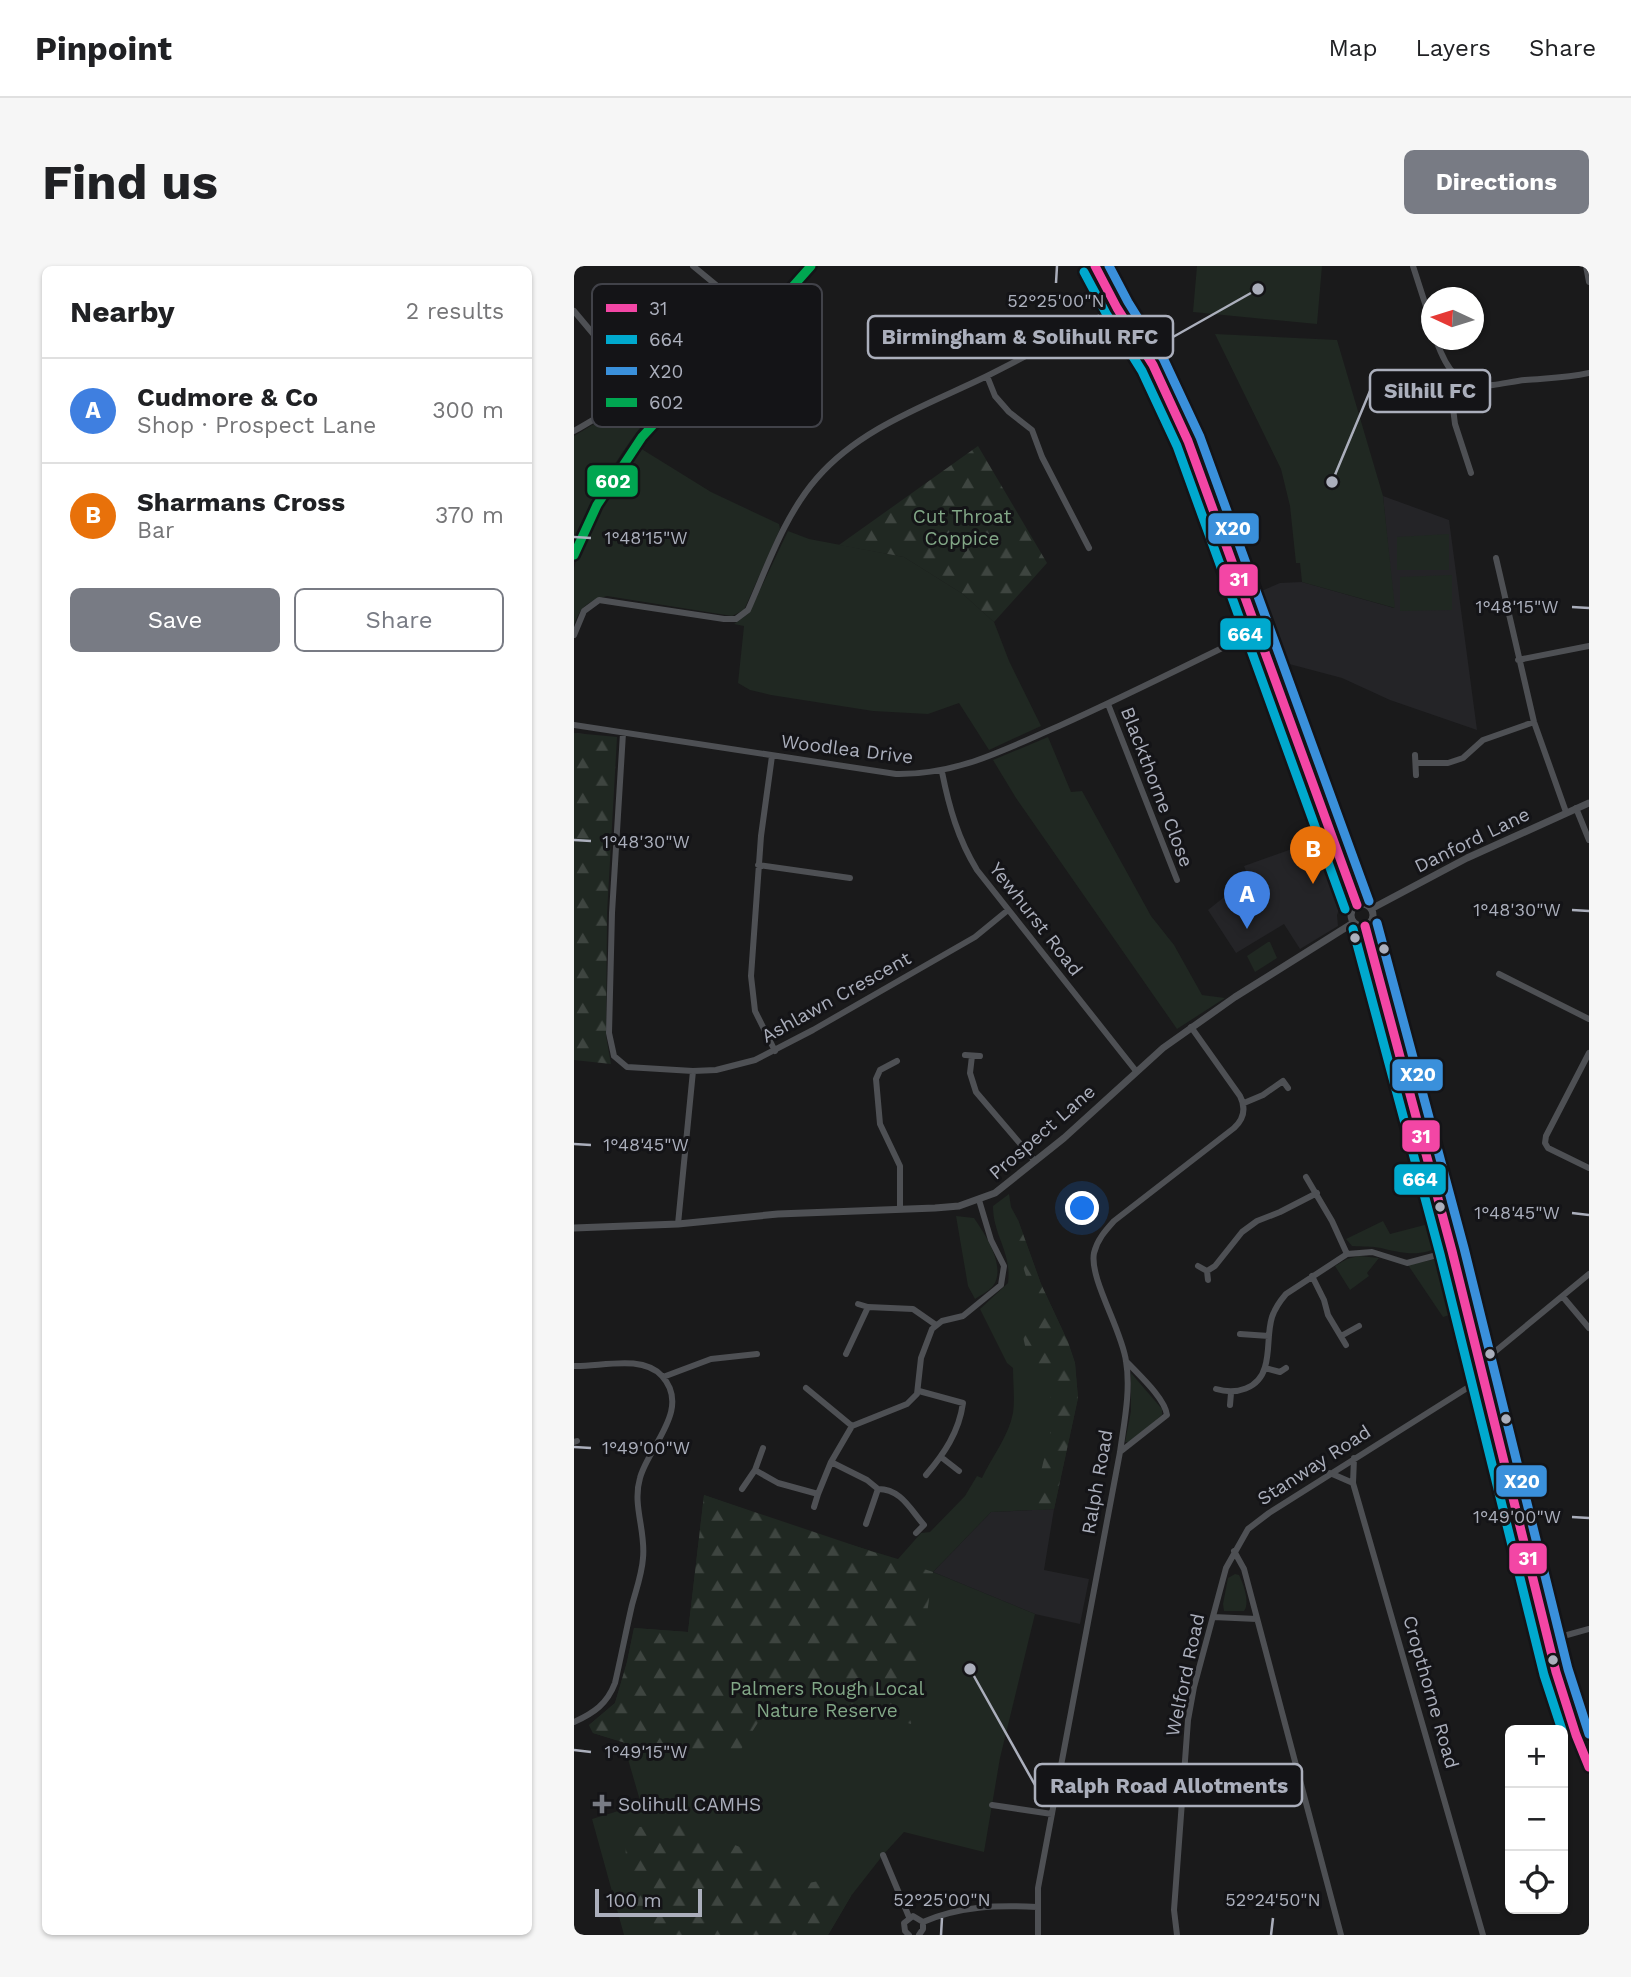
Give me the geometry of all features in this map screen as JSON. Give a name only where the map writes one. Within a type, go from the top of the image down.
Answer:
[{"type":"main road","points":[[795,284],[811,266]]},
{"type":"main road","points":[[574,555],[581,536],[615,472],[652,427]]},
{"type":"street","points":[[693,266],[715,284]]},
{"type":"street","points":[[1095,266],[1117,308],[1153,365],[1188,441],[1357,905]]},
{"type":"street","points":[[1413,266],[1421,291]]},
{"type":"street","points":[[1586,266],[1589,282]]},
{"type":"street","points":[[574,635],[584,611],[599,600],[724,619],[736,619],[745,614],[783,528],[806,492],[825,469],[862,439],[1117,308]]},
{"type":"street","points":[[574,311],[592,332]]},
{"type":"street","points":[[1440,350],[1448,369],[1471,385],[1490,386],[1523,380],[1565,379],[1589,373]]},
{"type":"street","points":[[987,376],[995,396],[1009,412],[1032,430],[1042,457],[1089,548]]},
{"type":"street","points":[[1460,378],[1453,408],[1455,424],[1471,473]]},
{"type":"street","points":[[574,431],[592,421]]},
{"type":"street","points":[[1496,558],[1534,722],[1566,812]]},
{"type":"street","name":"Woodlea Drive","points":[[574,725],[896,774],[942,772],[990,757],[1108,704],[1257,631]]},
{"type":"street","points":[[1518,660],[1589,646]]},
{"type":"street","name":"Blackthorne Close","points":[[1108,704],[1177,880]]},
{"type":"street","points":[[1417,763],[1448,763],[1463,758],[1483,740],[1534,722]]},
{"type":"street","name":"Ashlawn Crescent","points":[[623,733],[612,913],[609,1033],[614,1056],[627,1067],[693,1071],[735,1066],[775,1051],[975,937],[1008,910]]},
{"type":"street","points":[[1415,755],[1416,775]]},
{"type":"street","points":[[772,756],[758,865],[751,986],[760,1024],[775,1051]]},
{"type":"street","name":"Yewhurst Road","points":[[942,772],[949,811],[977,870],[1136,1071]]},
{"type":"street","name":"Danford Lane","points":[[1371,909],[1467,858],[1589,803]]},
{"type":"street","points":[[1576,808],[1589,840]]},
{"type":"street","points":[[758,865],[850,878]]},
{"type":"street","points":[[1357,905],[1365,905],[1371,909],[1372,920],[1365,926],[1353,923],[1351,913],[1357,905]]},
{"type":"street","name":"Prospect Lane","points":[[574,1228],[678,1224],[778,1214],[959,1206],[979,1200],[1002,1188],[1064,1139],[1136,1071],[1191,1027],[1353,923]]},
{"type":"street","points":[[1365,926],[1452,1251],[1562,1695],[1589,1767]]},
{"type":"street","points":[[1499,974],[1589,1019]]},
{"type":"street","points":[[1191,1027],[1244,1103],[1263,1095],[1283,1081],[1288,1088]]},
{"type":"street","points":[[1589,1053],[1546,1136],[1545,1143],[1549,1148],[1589,1168]]},
{"type":"street","points":[[973,1056],[970,1073],[976,1092],[1035,1161]]},
{"type":"street","points":[[897,1061],[880,1070],[876,1079],[880,1124],[900,1166],[900,1209]]},
{"type":"street","points":[[678,1224],[693,1071]]},
{"type":"street","name":"Ralph Road","points":[[1038,1935],[1037,1907],[1052,1814],[1120,1452],[1126,1397],[1126,1361],[1116,1323],[1095,1272],[1094,1254],[1098,1242],[1114,1222],[1234,1128],[1244,1114],[1244,1103]]},
{"type":"street","points":[[1306,1177],[1317,1193],[1347,1254]]},
{"type":"street","points":[[1207,1271],[1216,1266],[1242,1232],[1257,1221],[1317,1193]]},
{"type":"street","points":[[814,1507],[831,1462],[852,1426],[907,1404],[919,1391],[921,1358],[932,1329],[936,1325],[963,1316],[1000,1285],[1004,1266],[979,1200]]},
{"type":"street","points":[[1216,1389],[1231,1393],[1251,1385],[1265,1368],[1271,1320],[1278,1303],[1286,1294],[1347,1254],[1372,1252],[1407,1263],[1452,1251]]},
{"type":"street","points":[[1198,1266],[1207,1271]]},
{"type":"street","points":[[1207,1271],[1208,1280]]},
{"type":"street","points":[[1480,1364],[1589,1274]]},
{"type":"street","points":[[1312,1276],[1328,1315],[1346,1345]]},
{"type":"street","points":[[1563,1297],[1589,1328]]},
{"type":"street","points":[[858,1304],[913,1309],[936,1325]]},
{"type":"street","points":[[846,1354],[868,1307]]},
{"type":"street","points":[[1341,1336],[1359,1326]]},
{"type":"street","points":[[1240,1334],[1269,1336]]},
{"type":"street","points":[[663,1377],[711,1359],[757,1354]]},
{"type":"street","points":[[1120,1452],[1167,1415],[1167,1408],[1161,1400],[1126,1361]]},
{"type":"street","points":[[574,1366],[630,1363],[647,1366],[663,1377],[670,1392],[671,1410],[666,1427],[640,1478],[637,1503],[643,1556],[615,1683],[610,1696],[600,1708],[574,1722]]},
{"type":"street","points":[[1265,1368],[1280,1372],[1286,1368]]},
{"type":"street","name":"Stanway Road","points":[[1234,1550],[1257,1521],[1330,1472],[1483,1378]]},
{"type":"street","points":[[806,1401],[809,1391],[852,1426]]},
{"type":"street","points":[[919,1391],[963,1403],[950,1446],[926,1475]]},
{"type":"street","points":[[1230,1405],[1231,1393]]},
{"type":"street","points":[[741,1489],[755,1470],[764,1448]]},
{"type":"street","points":[[941,1457],[959,1471]]},
{"type":"street","name":"Cropthorne Road","points":[[1353,1458],[1353,1483],[1483,1935]]},
{"type":"street","points":[[831,1462],[867,1480],[878,1489],[891,1490],[898,1494],[927,1528],[916,1533]]},
{"type":"street","points":[[755,1470],[778,1483],[818,1494]]},
{"type":"street","points":[[1330,1472],[1353,1483]]},
{"type":"street","points":[[866,1524],[878,1489]]},
{"type":"street","points":[[1234,1550],[1244,1569],[1341,1935]]},
{"type":"street","name":"Welford Road","points":[[1177,1935],[1174,1910],[1188,1720],[1223,1576],[1234,1550]]},
{"type":"street","points":[[1213,1617],[1257,1619]]},
{"type":"street","points":[[1549,1640],[1589,1629]]},
{"type":"street","points":[[992,1805],[1052,1814]]},
{"type":"street","points":[[883,1855],[909,1917]]},
{"type":"street","points":[[923,1922],[967,1908],[1007,1905],[1037,1907]]},
{"type":"street","points":[[909,1917],[917,1917],[923,1922]]},
{"type":"street","points":[[904,1934],[904,1923],[909,1917]]},
{"type":"street","points":[[919,1935],[923,1922]]},
{"type":"shaded area","points":[[1383,496],[1449,520],[1477,730],[1390,700],[1342,678],[1278,661],[1252,595],[1280,583],[1302,582],[1394,608]]},
{"type":"shaded area","points":[[1323,838],[1343,897],[1337,915],[1338,926],[1300,949],[1284,924],[1236,953],[1208,910],[1244,881],[1244,866]]},
{"type":"shaded area","points":[[1054,1509],[1044,1570],[1089,1579],[1080,1624],[1035,1614],[933,1572],[991,1512]]},
{"type":"green space","points":[[1197,266],[1322,266],[1317,324],[1193,312]]},
{"type":"green space","points":[[1215,334],[1337,340],[1383,496],[1395,608],[1302,582],[1300,563],[1296,563],[1290,506],[1281,469]]},
{"type":"green space","points":[[592,425],[641,427],[613,467],[574,537],[574,436]]},
{"type":"green space","name":"Cut Throat Coppice","points":[[978,446],[1047,563],[994,622],[963,594],[904,557],[839,545]]},
{"type":"green space","points":[[640,448],[711,492],[779,524],[780,529],[744,610],[732,616],[607,596],[586,605],[574,625],[574,571],[577,557],[591,525]]},
{"type":"green space","points":[[788,531],[809,539],[904,557],[963,594],[994,622],[1009,661],[1041,726],[989,750],[959,703],[928,714],[873,711],[771,695],[750,690],[738,683],[744,626],[734,624],[749,613]]},
{"type":"green space","points":[[1449,534],[1449,570],[1397,570],[1397,537]]},
{"type":"green space","points":[[1452,575],[1452,610],[1400,611],[1400,577]]},
{"type":"green space","points":[[574,733],[617,737],[607,913],[606,1036],[611,1064],[574,1060]]},
{"type":"green space","points":[[1048,737],[1071,792],[1082,791],[1151,916],[1174,945],[1202,995],[1225,998],[1177,1029],[1016,798],[993,760]]},
{"type":"green space","points":[[1268,942],[1277,958],[1255,972],[1247,956]]},
{"type":"green space","name":"Palmers Rough Local Nature Reserve","points":[[1009,1194],[1011,1207],[1041,1284],[1068,1342],[1075,1363],[1078,1398],[1054,1509],[991,1512],[933,1572],[1035,1614],[1000,1758],[984,1852],[904,1832],[851,1896],[828,1935],[624,1935],[592,1819],[641,1804],[623,1742],[593,1733],[589,1725],[615,1703],[634,1628],[688,1632],[704,1495],[812,1533],[898,1559],[921,1533],[930,1532],[965,1496],[977,1476],[982,1478],[1008,1429],[1014,1408],[1013,1368],[1007,1363],[980,1309],[1008,1283],[1009,1272],[993,1206]]},
{"type":"green space","points":[[956,1216],[974,1218],[989,1242],[996,1260],[997,1278],[993,1286],[975,1299],[968,1286]]},
{"type":"green space","points":[[1018,1220],[1041,1284],[1075,1363],[1078,1398],[1054,1509],[1032,1510],[1055,1412],[1045,1378],[1026,1350],[1022,1332],[1037,1321],[1016,1244]]},
{"type":"green space","points":[[1383,1221],[1390,1234],[1436,1222],[1441,1245],[1427,1252],[1411,1253],[1352,1246],[1346,1239]]},
{"type":"green space","points":[[1359,1256],[1379,1258],[1367,1273],[1369,1276],[1350,1290],[1335,1266]]},
{"type":"green space","points":[[1436,1259],[1445,1262],[1459,1312],[1443,1317],[1408,1265]]},
{"type":"green space","points":[[1131,1373],[1162,1409],[1162,1415],[1130,1442],[1125,1442],[1131,1411]]},
{"type":"green space","points":[[704,1495],[933,1572],[911,1724],[781,1686],[740,1751],[666,1752],[593,1733],[589,1725],[615,1703],[634,1628],[688,1632]]},
{"type":"green space","points":[[1239,1575],[1244,1589],[1246,1608],[1244,1611],[1224,1611],[1228,1578]]},
{"type":"green space","points":[[664,1823],[693,1825],[698,1831],[761,1855],[804,1884],[833,1878],[851,1896],[828,1935],[647,1935],[627,1870],[628,1829]]},
{"type":"transit line","name":"602","points":[[795,284],[811,266]]},
{"type":"transit line","name":"31","points":[[1095,266],[1117,308],[1153,365],[1188,441],[1357,905]]},
{"type":"transit line","name":"X20","points":[[1109,266],[1164,360],[1200,437],[1369,901]]},
{"type":"transit line","name":"664","points":[[1084,272],[1142,371],[1177,446],[1345,909]]},
{"type":"transit line","name":"602","points":[[574,555],[597,505],[651,427]]},
{"type":"transit line","name":"X20","points":[[1377,923],[1464,1248],[1568,1669],[1589,1734]]},
{"type":"transit line","name":"31","points":[[1365,926],[1452,1251],[1556,1672],[1589,1767]]},
{"type":"transit line","name":"664","points":[[1353,929],[1440,1254],[1544,1675],[1560,1725]]},
{"type":"place","name":"Birmingham & Solihull RFC","points":[[1258,289]]},
{"type":"place","name":"Silhill FC","points":[[1332,482]]},
{"type":"place","name":"Sharmans Cross","points":[[1313,884]]},
{"type":"place","name":"Cudmore & Co","points":[[1247,929]]},
{"type":"place","name":"Ralph Road Allotments","points":[[970,1669]]},
{"type":"place","name":"Solihull CAMHS","points":[[602,1804]]}]
